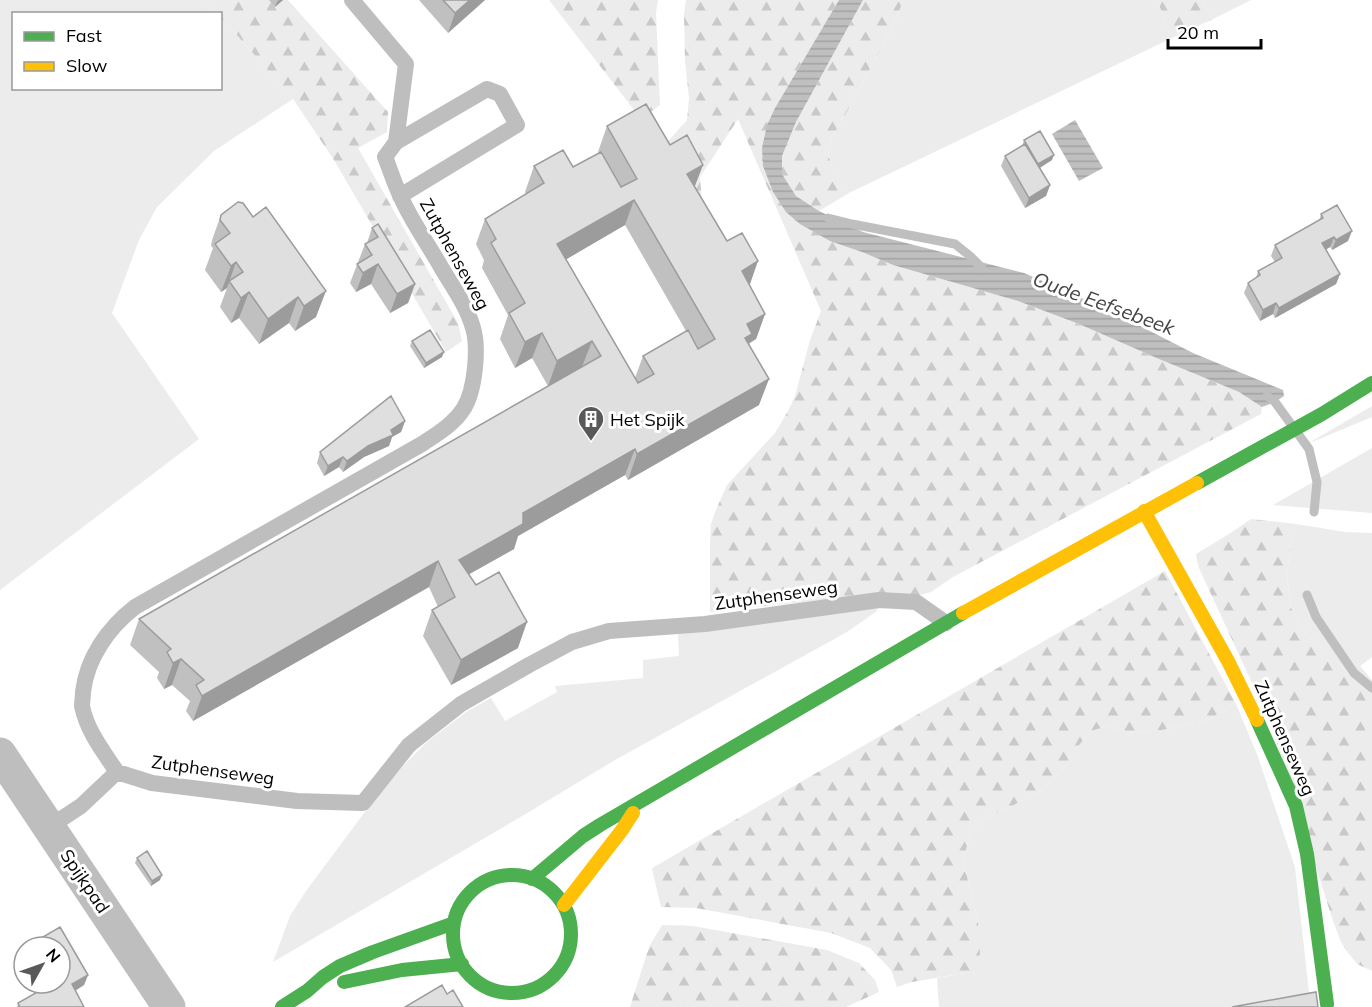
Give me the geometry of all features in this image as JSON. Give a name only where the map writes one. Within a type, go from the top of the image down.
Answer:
[{"type":"street","points":[[532,879],[583,836],[946,623],[1322,414],[1372,383]]},
{"type":"street","name":"Zutphenseweg","points":[[1144,511],[1252,708],[1296,806],[1316,915],[1327,1004]]},
{"type":"street","name":"Spijkpad","points":[[0,754],[169,1007]]},
{"type":"street","points":[[564,904],[622,830],[638,804]]},
{"type":"street","points":[[507,875],[532,879],[553,891],[564,904],[571,928],[571,945],[556,975],[542,986],[526,992],[518,1000],[478,983],[462,964],[455,949],[454,923],[464,900],[483,883],[507,875]]},
{"type":"street","points":[[282,1007],[340,966],[454,923]]},
{"type":"street","points":[[307,991],[388,971],[430,965],[462,964]]},
{"type":"lane","name":"Zutphenseweg","points":[[351,0],[406,64],[396,142],[385,157],[400,196],[462,304],[473,328],[475,362],[470,393],[464,408],[443,430],[422,444],[135,607],[122,617],[94,655],[85,680],[82,704],[88,725],[117,772],[152,783],[297,801],[363,803],[409,745],[461,704],[572,642],[594,634],[705,624],[879,600],[916,602],[946,623]]},
{"type":"lane","points":[[396,142],[487,89],[500,94],[517,125],[400,196]]},
{"type":"lane","points":[[49,827],[81,806],[117,772]]},
{"type":"green space","points":[[0,0],[205,0],[216,12],[12,12],[12,90],[222,90],[222,18],[293,99],[214,151],[157,207],[139,240],[112,313],[199,439],[0,590]]},
{"type":"green space","points":[[205,0],[288,0],[388,112],[387,132],[358,148],[458,323],[462,341],[446,352],[334,160],[293,99],[222,18],[222,12],[216,12]]},
{"type":"green space","points":[[549,0],[658,0],[656,13],[660,105],[641,119]]},
{"type":"green space","points":[[686,0],[839,0],[767,125],[773,192],[862,252],[893,265],[1018,301],[1079,324],[1239,392],[1262,407],[1261,414],[953,577],[931,592],[920,595],[881,594],[710,612],[710,542],[711,524],[715,512],[727,485],[775,433],[788,411],[795,396],[810,340],[821,311],[738,119],[700,177],[703,216],[662,148],[687,120],[689,98],[685,61]]},
{"type":"green space","points":[[863,0],[904,0],[885,41],[832,137],[828,155],[836,175],[849,193],[819,211],[796,196],[782,174],[782,156],[796,122]]},
{"type":"green space","points":[[904,0],[1157,0],[1172,38],[849,193],[836,176],[828,155],[832,137],[885,41]]},
{"type":"green space","points":[[1157,0],[1203,0],[1211,20],[1172,38]]},
{"type":"green space","points":[[1203,0],[1251,0],[1211,20]]},
{"type":"green space","points":[[1372,406],[1372,417],[1307,444]]},
{"type":"green space","points":[[1372,448],[1372,513],[1273,505]]},
{"type":"green space","points":[[1251,519],[1296,524],[1292,535],[1287,574],[1291,608],[1305,632],[1372,695],[1372,971],[1357,964],[1341,942],[1271,724],[1198,566],[1196,554]]},
{"type":"green space","points":[[1296,524],[1345,532],[1372,533],[1372,657],[1360,666],[1372,680],[1372,695],[1305,632],[1291,608],[1287,574],[1292,535]]},
{"type":"green space","points":[[1165,571],[1236,704],[1209,719],[1162,730],[1138,733],[1108,726],[1091,731],[1075,750],[1068,763],[1041,790],[979,821],[970,835],[963,860],[978,922],[980,955],[971,972],[912,982],[897,987],[891,970],[870,948],[831,933],[696,908],[661,907],[652,869],[654,867]]},
{"type":"green space","points":[[878,608],[847,632],[615,760],[273,962],[290,916],[373,801],[427,742],[466,712],[491,698],[505,721],[557,692],[555,686],[643,678],[643,660],[679,656],[678,634]]},
{"type":"green space","points":[[1236,704],[1257,754],[1295,867],[1310,1001],[1278,1007],[939,1007],[937,978],[971,972],[978,922],[963,860],[970,835],[979,821],[1041,790],[1068,763],[1075,750],[1091,731],[1108,726],[1138,733],[1162,730],[1209,719]]},
{"type":"green space","points":[[662,925],[693,926],[827,950],[859,963],[875,980],[879,992],[846,1007],[630,1007],[649,947]]},
{"type":"shaded area","points":[[839,0],[863,0],[796,122],[782,156],[782,174],[796,196],[819,211],[863,232],[1024,273],[1107,309],[1193,353],[1283,390],[1284,396],[1262,407],[1239,392],[1079,324],[1018,301],[893,265],[830,241],[800,224],[786,212],[773,192],[763,166],[762,148],[767,125]]},
{"type":"shaded area","points":[[1075,120],[1103,168],[1079,181],[1052,134]]},
{"type":"building","points":[[443,0],[470,0],[455,13]]},
{"type":"building","name":"Het Spijk","points":[[646,104],[670,145],[687,135],[703,165],[687,174],[727,241],[742,233],[758,261],[742,271],[765,314],[747,324],[752,334],[745,338],[769,379],[637,454],[635,449],[523,513],[523,524],[459,560],[476,585],[499,572],[527,622],[461,660],[432,610],[455,597],[438,561],[202,696],[196,685],[204,680],[181,659],[173,663],[167,652],[171,649],[139,619],[601,356],[592,341],[557,361],[542,333],[525,342],[509,313],[525,303],[491,243],[496,239],[485,219],[544,183],[534,166],[563,150],[573,167],[601,152],[621,187],[637,179],[607,126]],"holes":[[[634,200],[715,339],[698,349],[688,330],[643,356],[654,374],[638,383],[557,244]]]},
{"type":"building","points":[[1040,131],[1054,155],[1038,164],[1024,140]]},
{"type":"building","points":[[1025,144],[1050,185],[1029,198],[1005,156]]},
{"type":"building","points":[[238,202],[243,203],[253,217],[266,207],[326,291],[304,306],[298,297],[268,319],[249,292],[241,298],[229,281],[243,272],[236,262],[231,266],[215,244],[230,233],[220,220],[221,215]]},
{"type":"building","points":[[1337,205],[1352,231],[1336,240],[1334,237],[1322,243],[1340,274],[1279,308],[1276,303],[1263,310],[1248,283],[1260,275],[1258,271],[1282,258],[1275,245],[1323,218],[1321,214]]},
{"type":"building","points":[[378,224],[415,284],[397,294],[378,264],[363,273],[357,264],[372,255],[365,244],[378,237],[372,228]]},
{"type":"building","points":[[430,330],[444,352],[426,363],[412,341]]},
{"type":"building","points":[[391,396],[405,421],[391,430],[393,435],[368,446],[347,461],[343,457],[328,466],[320,452]]},
{"type":"building","points":[[147,851],[162,875],[152,881],[137,858]]},
{"type":"building","points":[[60,927],[65,935],[46,935]]},
{"type":"building","points":[[72,948],[88,975],[72,984]]},
{"type":"building","points":[[72,984],[84,1007],[20,1007],[18,1003],[32,995],[72,995]]},
{"type":"building","points":[[442,985],[447,994],[453,990],[463,1007],[405,1007]]},
{"type":"building","points":[[1316,992],[1318,1007],[1232,1007]]},
{"type":"waterway","name":"Oude Eefsebeek","points":[[828,218],[955,244],[982,268]]},
{"type":"waterway","name":"Oude Eefsebeek","points":[[1267,396],[1275,402],[1309,449],[1317,482],[1314,512]]},
{"type":"waterway","name":"Oude Eefsebeek","points":[[1307,595],[1316,617],[1354,673],[1372,688]]},
{"type":"traffic: fast","points":[[1197,483],[1322,414],[1372,383]]},
{"type":"traffic: fast","points":[[532,879],[583,836],[600,825],[963,613]]},
{"type":"traffic: fast","points":[[1257,720],[1296,806],[1307,854],[1327,1004]]},
{"type":"traffic: fast","points":[[512,875],[535,880],[554,892],[566,911],[571,934],[566,957],[554,976],[535,988],[512,993],[489,988],[470,976],[458,957],[453,934],[458,911],[470,892],[489,880],[512,875]]},
{"type":"traffic: fast","points":[[282,1007],[340,966],[454,923]]},
{"type":"traffic: fast","points":[[344,982],[402,970],[462,964]]},
{"type":"traffic: slow","points":[[963,613],[1197,483]]},
{"type":"traffic: slow","points":[[1144,511],[1228,661],[1257,720]]},
{"type":"traffic: slow","points":[[564,905],[633,813]]},
{"type":"place","name":"Het Spijk","points":[[591,442]]}]
